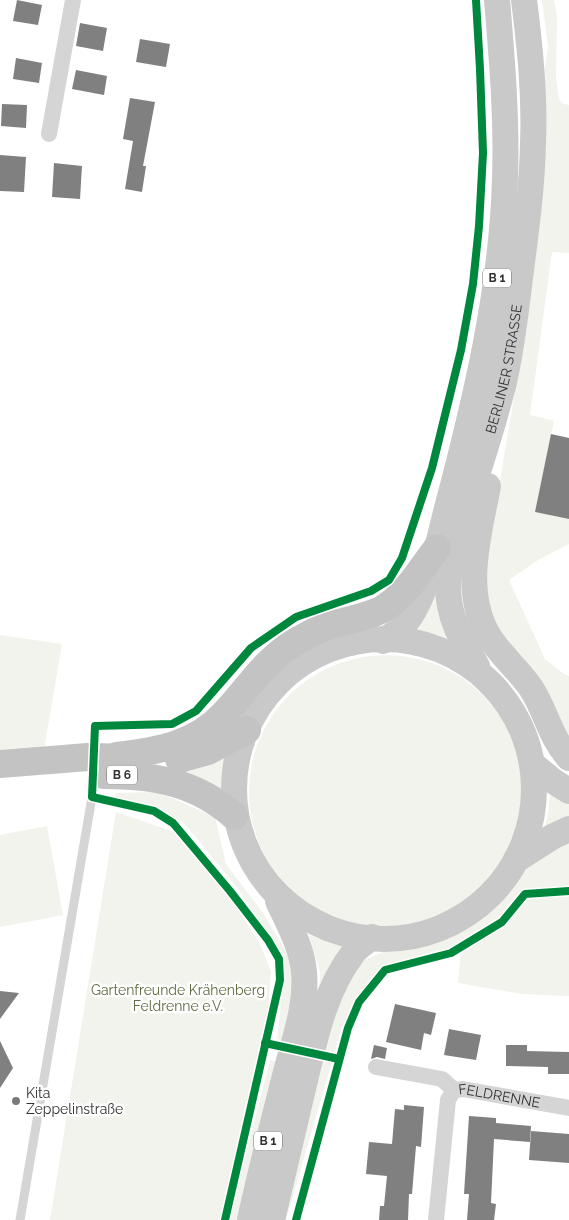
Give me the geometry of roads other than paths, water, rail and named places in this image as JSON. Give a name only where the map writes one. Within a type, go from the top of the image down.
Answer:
[{"type":"highway","points":[[117,756],[168,748],[199,735],[223,715],[261,670],[285,648],[315,631],[371,614],[394,601],[406,590],[437,548]]},
{"type":"highway","name":"B 6","points":[[0,764],[88,757],[117,756],[176,759],[191,757],[208,751],[247,730]]},
{"type":"highway","name":"B 6","points":[[0,782],[88,775],[116,775],[160,780],[178,783],[204,794],[222,805],[234,816]]},
{"type":"main road","name":"BERLINER STRASSE","points":[[383,641],[404,626],[410,616],[424,587],[437,548],[478,384],[497,278],[505,178],[503,72],[496,0]]},
{"type":"main road","name":"BERLINER STRASSE","points":[[477,666],[456,629],[448,586],[450,564],[456,541],[504,384],[524,252],[534,142],[531,58],[524,0]]},
{"type":"main road","points":[[504,384],[475,561],[474,584],[476,602],[488,634],[532,690],[552,735],[569,758]]},
{"type":"main road","points":[[383,641],[406,641],[442,650],[477,666],[498,685],[516,708],[528,733],[536,767],[534,803],[530,822],[516,860],[504,877],[472,908],[454,918],[434,928],[414,934],[397,936],[372,937],[350,934],[314,923],[278,901],[255,874],[244,856],[234,816],[232,797],[233,774],[238,753],[256,713],[268,698],[297,671],[314,660],[350,645],[383,641]]},
{"type":"main road","points":[[536,767],[552,781],[569,791]]},
{"type":"main road","points":[[516,860],[552,837],[569,829]]},
{"type":"main road","name":"B 1","points":[[250,1220],[307,1033],[304,969],[299,949],[278,901]]},
{"type":"main road","name":"B 1","points":[[307,1033],[326,1005],[334,984],[356,950],[372,937]]},
{"type":"main road","name":"B 1","points":[[272,1220],[298,1065]]},
{"type":"street","points":[[49,134],[73,0]]},
{"type":"street","name":"FELDRENNE","points":[[376,1067],[442,1079],[454,1090],[463,1089],[569,1108]]},
{"type":"street","points":[[436,1220],[448,1100],[454,1090]]},
{"type":"lane","points":[[20,1220],[92,797]]},
{"type":"place","name":"Kita Zeppelinstraße","points":[[16,1101]]},
{"type":"park label","name":"Gartenfreunde Krähenberg Feldrenne e.V.","points":[[178,998]]}]
